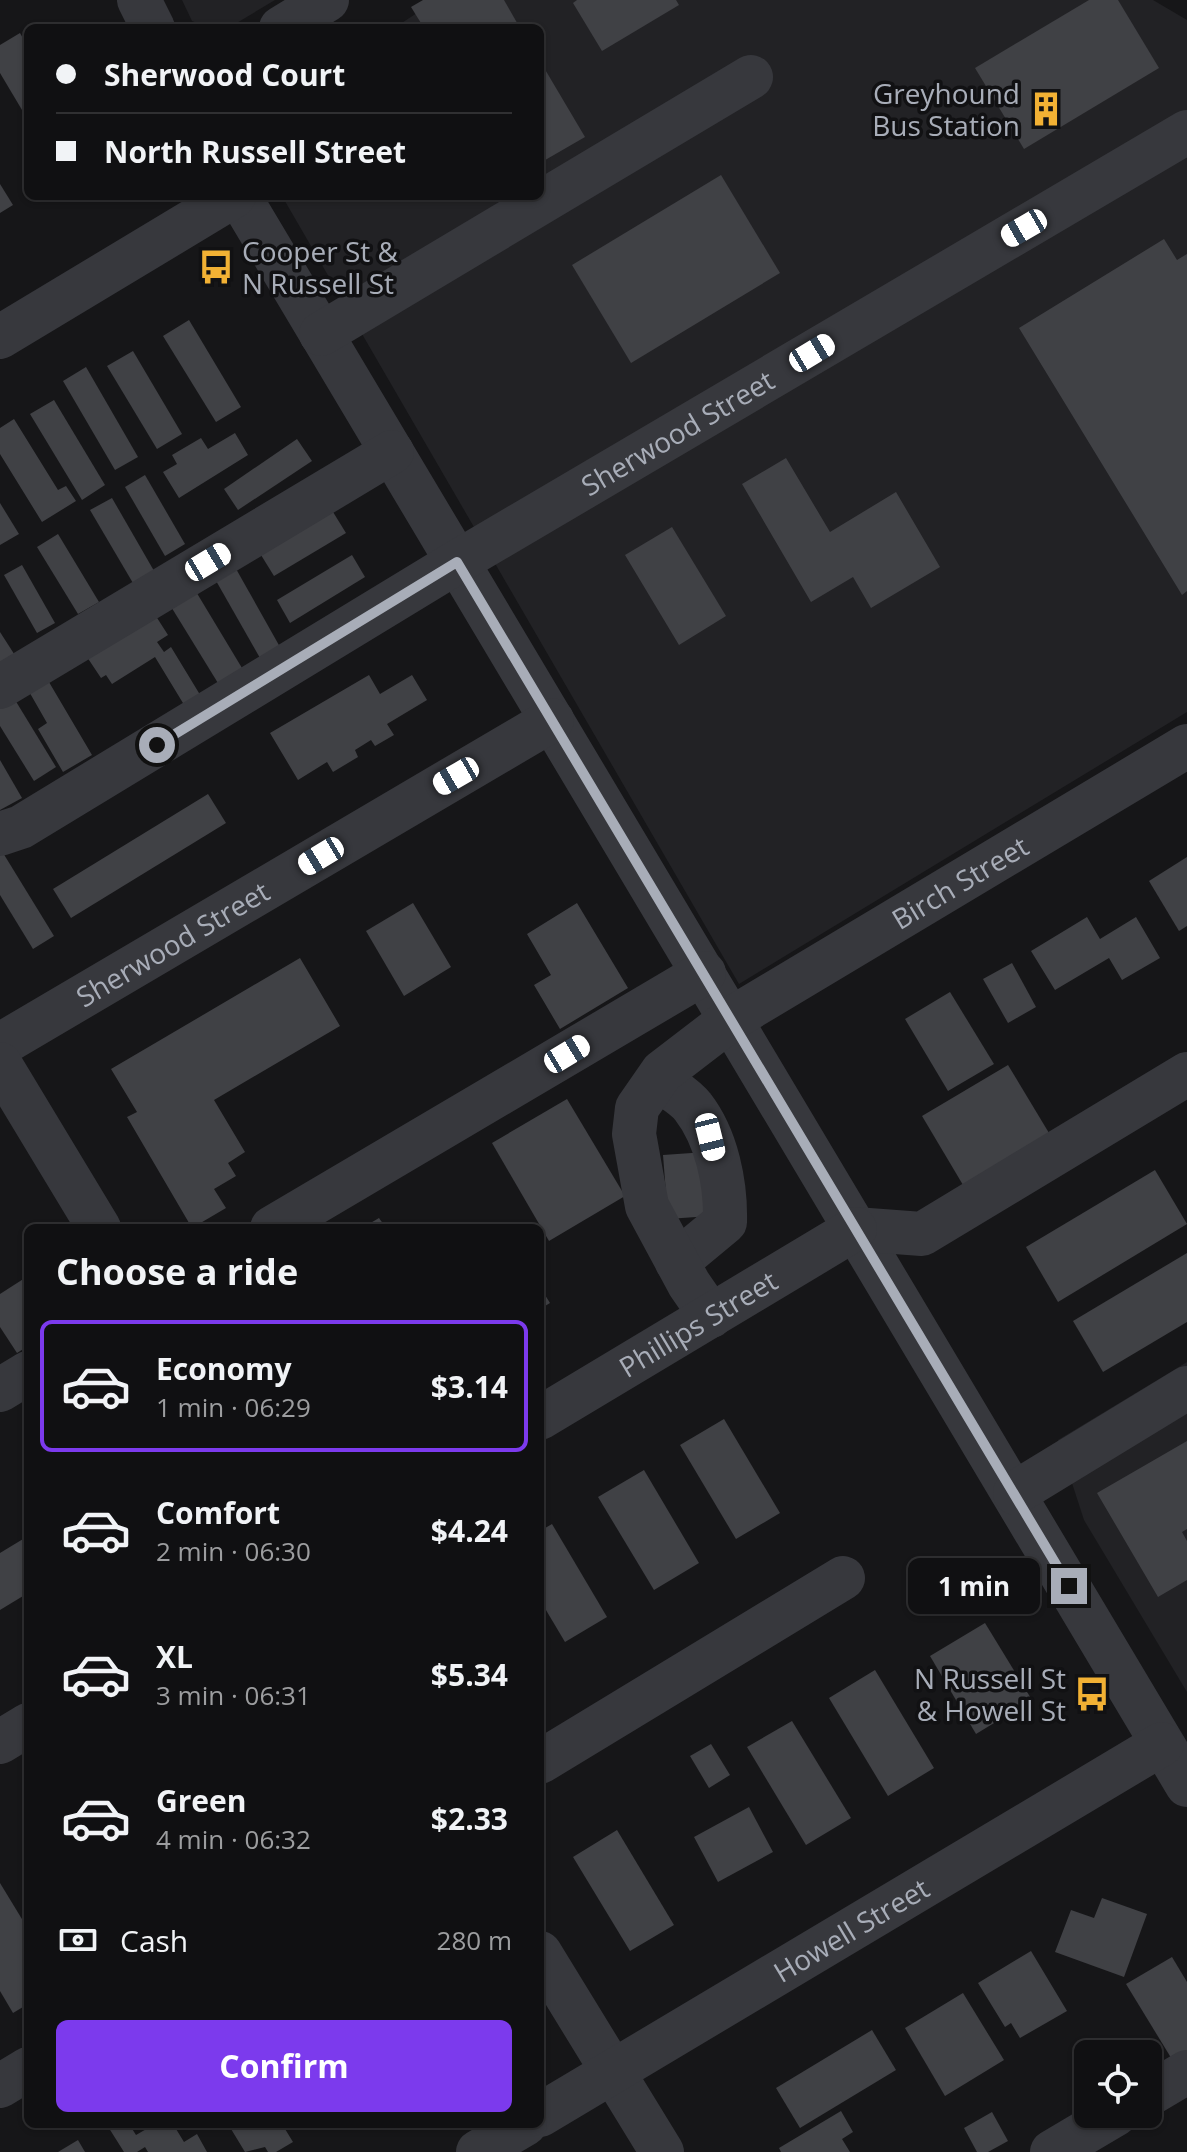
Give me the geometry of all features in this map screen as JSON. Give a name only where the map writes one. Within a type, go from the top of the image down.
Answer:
[{"type":"street","points":[[139,0],[151,24]]},
{"type":"street","points":[[288,24],[327,0]]},
{"type":"street","points":[[321,334],[751,77]]},
{"type":"street","name":"Sherwood Street","points":[[0,834],[21,827],[457,562],[1187,132]]},
{"type":"street","points":[[0,337],[229,200]]},
{"type":"street","points":[[238,200],[704,973],[1187,1785]]},
{"type":"street","points":[[0,687],[392,452]]},
{"type":"street","name":"Sherwood Street","points":[[0,1045],[552,720]]},
{"type":"street","name":"Birch Street","points":[[711,1316],[647,1206],[634,1134],[637,1108],[658,1079],[703,1038],[731,1019],[1187,746]]},
{"type":"street","points":[[279,1224],[704,973]]},
{"type":"street","points":[[0,1064],[97,1224]]},
{"type":"street","points":[[855,1229],[922,1234],[1187,1074]]},
{"type":"street","points":[[658,1079],[692,1105],[710,1137],[725,1196],[725,1222],[677,1262]]},
{"type":"street","name":"Phillips Street","points":[[544,1416],[855,1229]]},
{"type":"street","points":[[0,1390],[24,1375]]},
{"type":"street","points":[[1015,1493],[1187,1388]]},
{"type":"street","points":[[544,1760],[843,1578]]},
{"type":"street","points":[[0,1742],[24,1727]]},
{"type":"street","name":"Howell Street","points":[[544,2113],[1162,1744]]},
{"type":"street","points":[[544,1959],[662,2152]]},
{"type":"street","points":[[0,2086],[24,2071]]},
{"type":"street","points":[[1162,2087],[1187,2072]]},
{"type":"street","points":[[478,2152],[518,2128]]},
{"type":"street","points":[[1052,2152],[1092,2128]]},
{"type":"shaded area","points":[[182,0],[275,0],[235,24],[199,24],[192,21]]},
{"type":"shaded area","points":[[437,0],[1153,0],[1187,20],[1187,712],[739,984],[284,200],[544,200],[544,24],[400,24]]},
{"type":"shaded area","points":[[1187,1362],[1187,1692],[1084,1520],[1058,1440]]},
{"type":"building","points":[[423,0],[504,0],[518,24],[422,24],[411,7]]},
{"type":"building","points":[[577,0],[676,0],[679,5],[602,51],[573,3]]},
{"type":"building","name":"Greyhound Bus Station","points":[[1089,0],[1118,0],[1159,68],[1024,149],[975,68]]},
{"type":"building","points":[[20,33],[24,40],[24,113],[0,73],[0,45]]},
{"type":"building","points":[[544,68],[585,137],[544,161]]},
{"type":"building","points":[[721,175],[780,273],[631,363],[572,265]]},
{"type":"building","points":[[0,184],[13,205],[0,213]]},
{"type":"building","points":[[1164,239],[1177,260],[1187,254],[1187,591],[1182,595],[1019,328]]},
{"type":"building","points":[[189,320],[241,407],[216,422],[163,336]]},
{"type":"building","points":[[133,351],[182,434],[157,449],[107,366]]},
{"type":"building","points":[[86,367],[138,457],[115,470],[63,381]]},
{"type":"building","points":[[54,400],[105,485],[82,500],[30,414]]},
{"type":"building","points":[[14,419],[58,490],[66,486],[76,501],[42,522],[0,454],[0,428]]},
{"type":"building","points":[[235,433],[248,455],[179,498],[163,472],[177,464],[172,455],[201,438],[208,449]]},
{"type":"building","points":[[297,439],[312,461],[238,510],[224,489]]},
{"type":"building","points":[[786,458],[830,532],[896,492],[940,567],[871,608],[853,577],[811,602],[742,484]]},
{"type":"building","points":[[145,475],[185,544],[165,556],[125,487]]},
{"type":"building","points":[[112,498],[161,583],[140,595],[90,510]]},
{"type":"building","points":[[0,503],[19,534],[0,545]]},
{"type":"building","points":[[333,512],[346,533],[274,576],[261,555]]},
{"type":"building","points":[[672,527],[726,616],[679,645],[625,555]]},
{"type":"building","points":[[58,534],[99,602],[78,614],[37,547]]},
{"type":"building","points":[[352,555],[365,577],[290,623],[277,600]]},
{"type":"building","points":[[22,565],[55,623],[37,633],[4,575]]},
{"type":"building","points":[[235,567],[280,647],[260,658],[215,579]]},
{"type":"building","points":[[195,590],[245,673],[221,688],[170,605]]},
{"type":"building","points":[[152,610],[168,635],[157,642],[164,652],[171,647],[202,698],[186,708],[155,657],[112,684],[106,675],[101,678],[85,654]]},
{"type":"building","points":[[0,632],[18,660],[0,672]]},
{"type":"building","points":[[369,675],[380,694],[412,675],[427,700],[387,724],[394,735],[375,746],[371,740],[355,750],[358,757],[333,772],[327,762],[298,780],[270,733]]},
{"type":"building","points":[[46,677],[92,755],[63,772],[38,729],[47,723],[27,688]]},
{"type":"building","points":[[12,695],[56,767],[34,781],[0,726],[0,702]]},
{"type":"building","points":[[0,760],[22,798],[0,810]]},
{"type":"building","points":[[208,794],[226,823],[71,918],[53,889]]},
{"type":"building","points":[[0,848],[54,936],[33,949],[0,895]]},
{"type":"building","points":[[1187,857],[1187,926],[1179,931],[1149,881]]},
{"type":"building","points":[[413,903],[451,967],[404,996],[366,931]]},
{"type":"building","points":[[577,903],[628,988],[560,1029],[534,985],[551,975],[527,934]]},
{"type":"building","points":[[1087,917],[1100,939],[1136,917],[1160,958],[1122,980],[1109,958],[1055,990],[1031,951]]},
{"type":"building","points":[[300,958],[340,1026],[214,1100],[245,1152],[228,1163],[236,1176],[214,1189],[226,1208],[199,1224],[190,1224],[127,1117],[137,1112],[111,1069]]},
{"type":"building","points":[[1012,963],[1036,1007],[1008,1023],[983,979]]},
{"type":"building","points":[[950,992],[994,1064],[948,1091],[905,1019]]},
{"type":"building","points":[[1008,1065],[1052,1138],[966,1190],[922,1116]]},
{"type":"building","points":[[567,1099],[625,1196],[549,1241],[544,1224],[539,1224],[492,1143]]},
{"type":"building","points":[[706,1152],[710,1216],[668,1219],[663,1155]]},
{"type":"building","points":[[1155,1170],[1187,1224],[1058,1302],[1026,1247]]},
{"type":"building","points":[[379,1218],[383,1224],[369,1224]]},
{"type":"building","points":[[1187,1253],[1187,1322],[1103,1372],[1073,1321]]},
{"type":"building","points":[[24,1279],[24,1349],[17,1353],[0,1327],[0,1294]]},
{"type":"building","points":[[724,1419],[780,1513],[736,1539],[680,1445]]},
{"type":"building","points":[[1187,1441],[1187,1529],[1182,1532],[1187,1541],[1187,1580],[1158,1597],[1097,1493]]},
{"type":"building","points":[[644,1470],[699,1563],[654,1590],[598,1497]]},
{"type":"building","points":[[552,1524],[607,1617],[565,1642],[544,1607],[544,1529]]},
{"type":"building","points":[[24,1538],[24,1595],[0,1610],[0,1553]]},
{"type":"building","points":[[985,1623],[1032,1700],[976,1734],[930,1656]]},
{"type":"building","points":[[875,1670],[934,1768],[888,1796],[829,1698]]},
{"type":"building","points":[[792,1721],[851,1818],[806,1845],[747,1747]]},
{"type":"building","points":[[711,1744],[730,1775],[709,1788],[690,1756]]},
{"type":"building","points":[[749,1807],[773,1852],[718,1882],[694,1837]]},
{"type":"building","points":[[617,1830],[674,1925],[630,1951],[573,1857]]},
{"type":"building","points":[[0,1883],[24,1922],[24,2006],[13,2013],[0,1991]]},
{"type":"building","points":[[1102,1898],[1147,1914],[1124,1977],[1055,1952],[1071,1910],[1094,1918]]},
{"type":"building","points":[[1031,1951],[1067,2011],[1020,2038],[1011,2023],[1005,2027],[978,1983]]},
{"type":"building","points":[[1172,1957],[1187,1982],[1187,2053],[1173,2061],[1126,1984]]},
{"type":"building","points":[[963,1993],[1004,2060],[945,2096],[905,2028]]},
{"type":"building","points":[[872,2030],[896,2070],[800,2128],[776,2088]]},
{"type":"building","points":[[841,2111],[853,2132],[842,2139],[850,2152],[781,2152],[779,2148]]},
{"type":"building","points":[[992,2112],[1008,2141],[988,2152],[977,2152],[964,2128]]},
{"type":"building","points":[[109,2128],[132,2128],[136,2135],[148,2128],[175,2128],[184,2142],[197,2134],[207,2152],[148,2152],[145,2147],[137,2152],[124,2152]]},
{"type":"building","points":[[230,2128],[284,2128],[293,2142],[276,2152],[268,2152],[265,2147],[245,2152]]},
{"type":"building","points":[[78,2140],[85,2152],[58,2152]]},
{"type":"place","name":"Greyhound Bus Station","points":[[1046,109]]},
{"type":"place","name":"Cooper St & N Russell St","points":[[216,267]]},
{"type":"place","name":"N Russell St & Howell St","points":[[1092,1694]]},
{"type":"route","points":[[157,745],[457,562],[1069,1586]]}]
